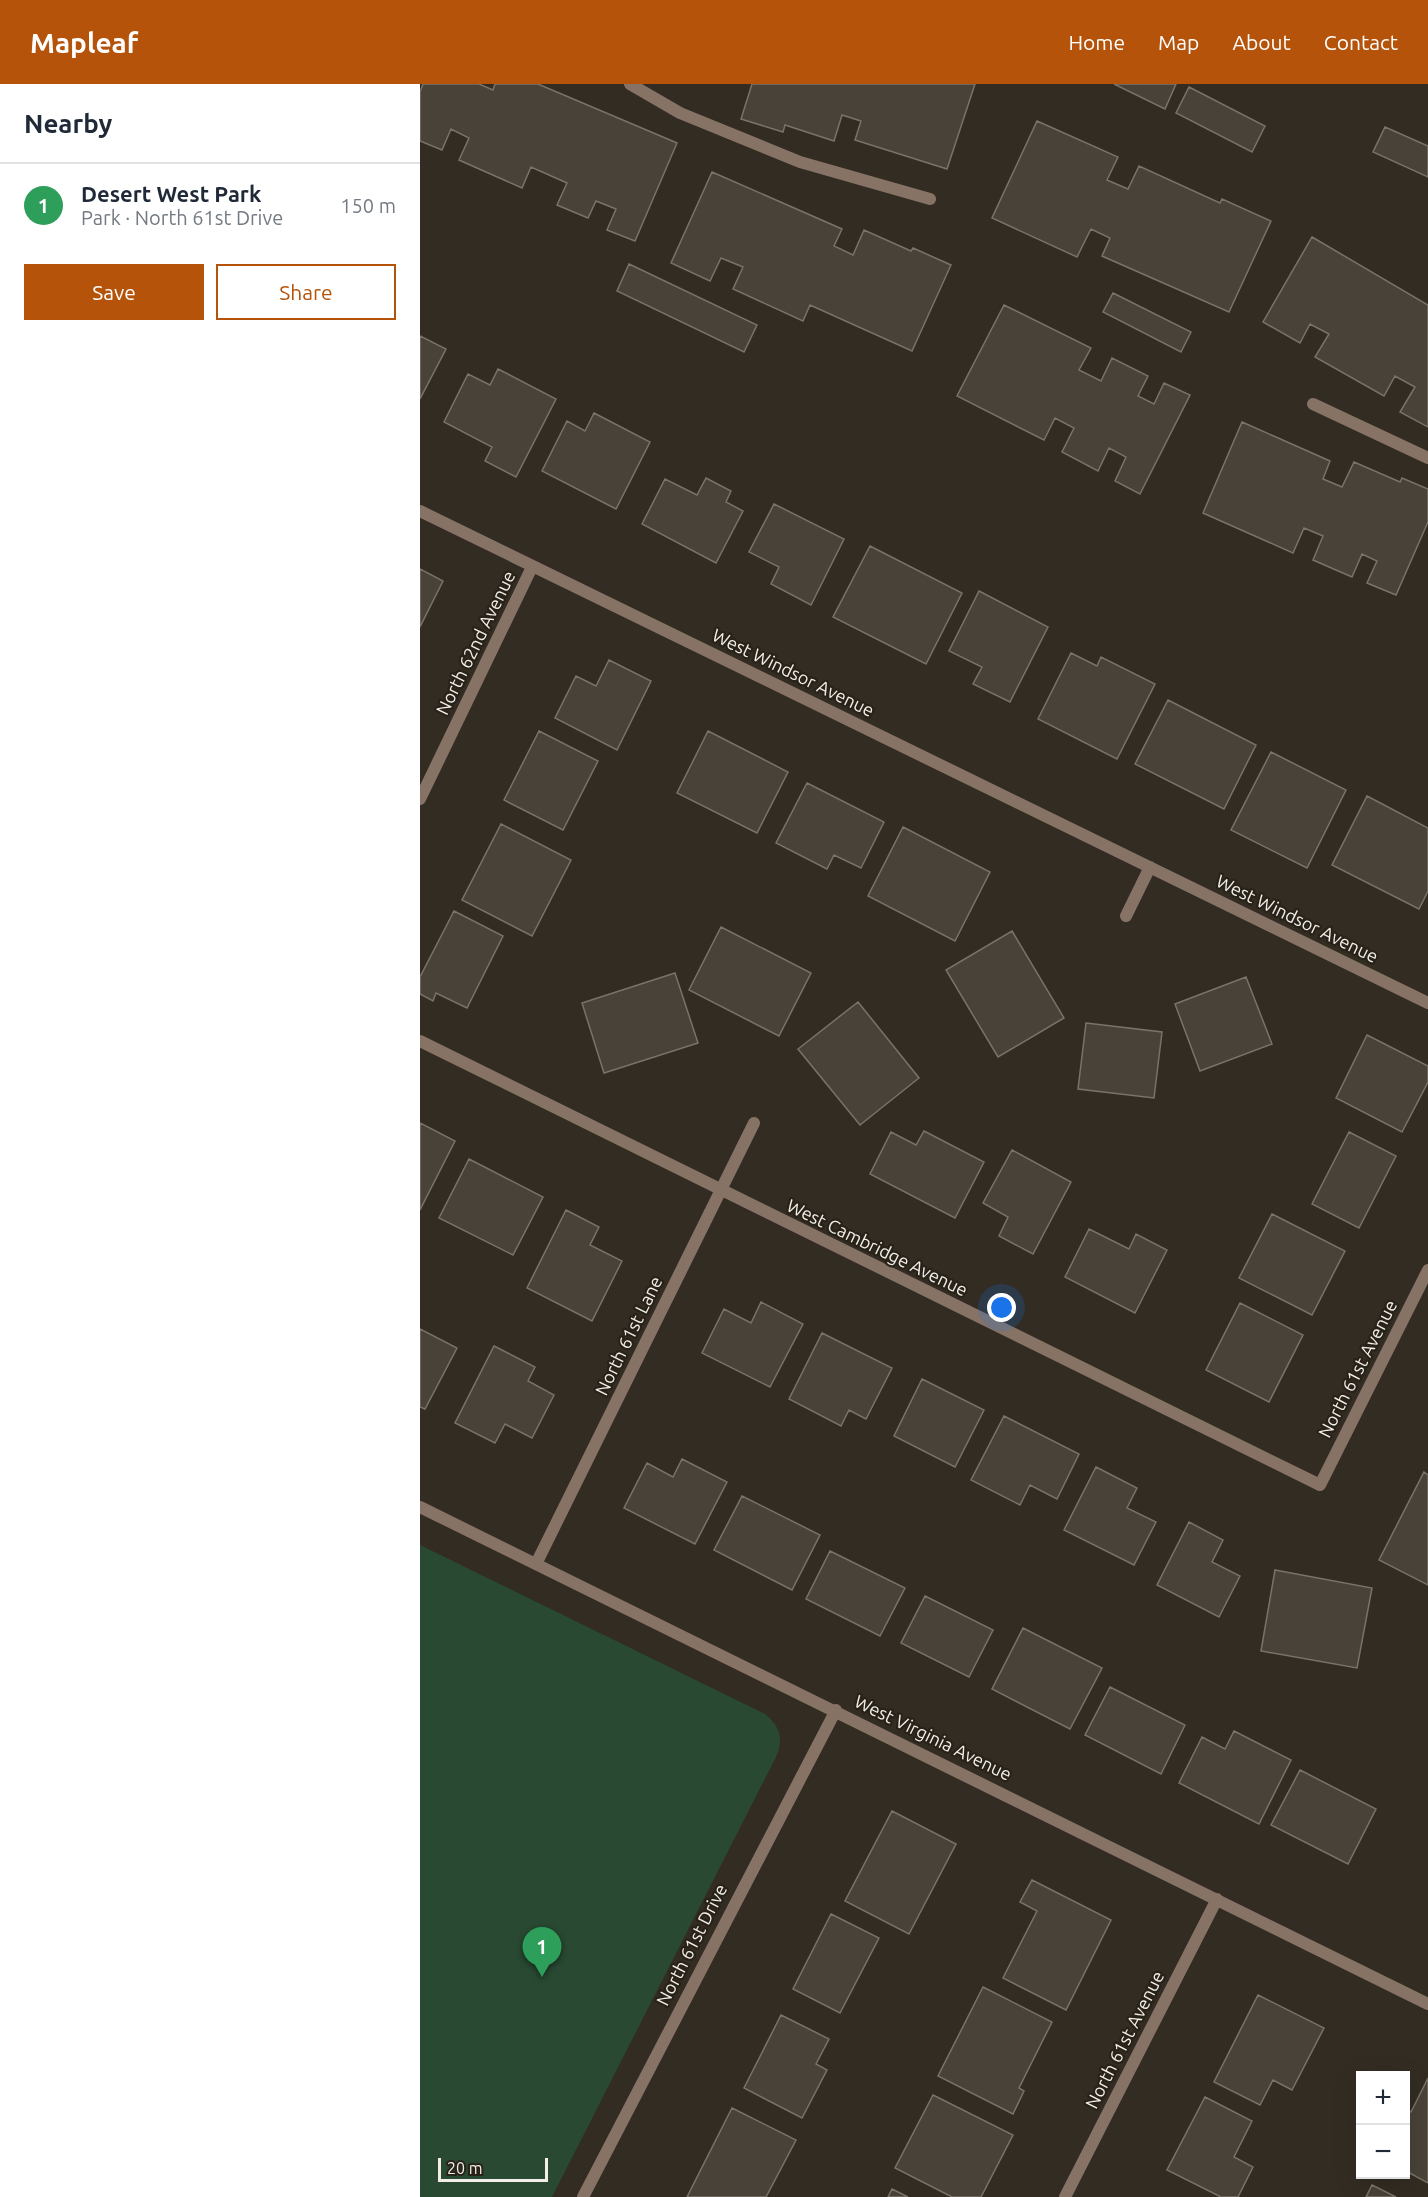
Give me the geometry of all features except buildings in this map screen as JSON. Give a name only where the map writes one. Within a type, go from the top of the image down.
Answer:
[{"type":"street","points":[[630,84],[680,113],[800,162],[930,199]]},
{"type":"street","points":[[1313,404],[1428,458]]},
{"type":"street","name":"West Windsor Avenue","points":[[420,511],[1428,1003]]},
{"type":"street","name":"North 62nd Avenue","points":[[420,799],[532,567]]},
{"type":"street","points":[[1126,916],[1149,867]]},
{"type":"street","name":"West Cambridge Avenue","points":[[420,1041],[1320,1485]]},
{"type":"street","name":"North 61st Lane","points":[[536,1564],[754,1124]]},
{"type":"street","name":"North 61st Avenue","points":[[1320,1485],[1428,1270]]},
{"type":"street","name":"West Virginia Avenue","points":[[420,1507],[836,1710],[1428,2004]]},
{"type":"street","name":"North 61st Drive","points":[[583,2197],[836,1710]]},
{"type":"street","name":"North 61st Avenue","points":[[1065,2197],[1217,1899]]},
{"type":"green space","points":[[420,1545],[765,1714],[774,1723],[779,1733],[780,1744],[776,1757],[552,2197],[420,2197]]},
{"type":"place","name":"Desert West Park","points":[[542,1977]]}]
